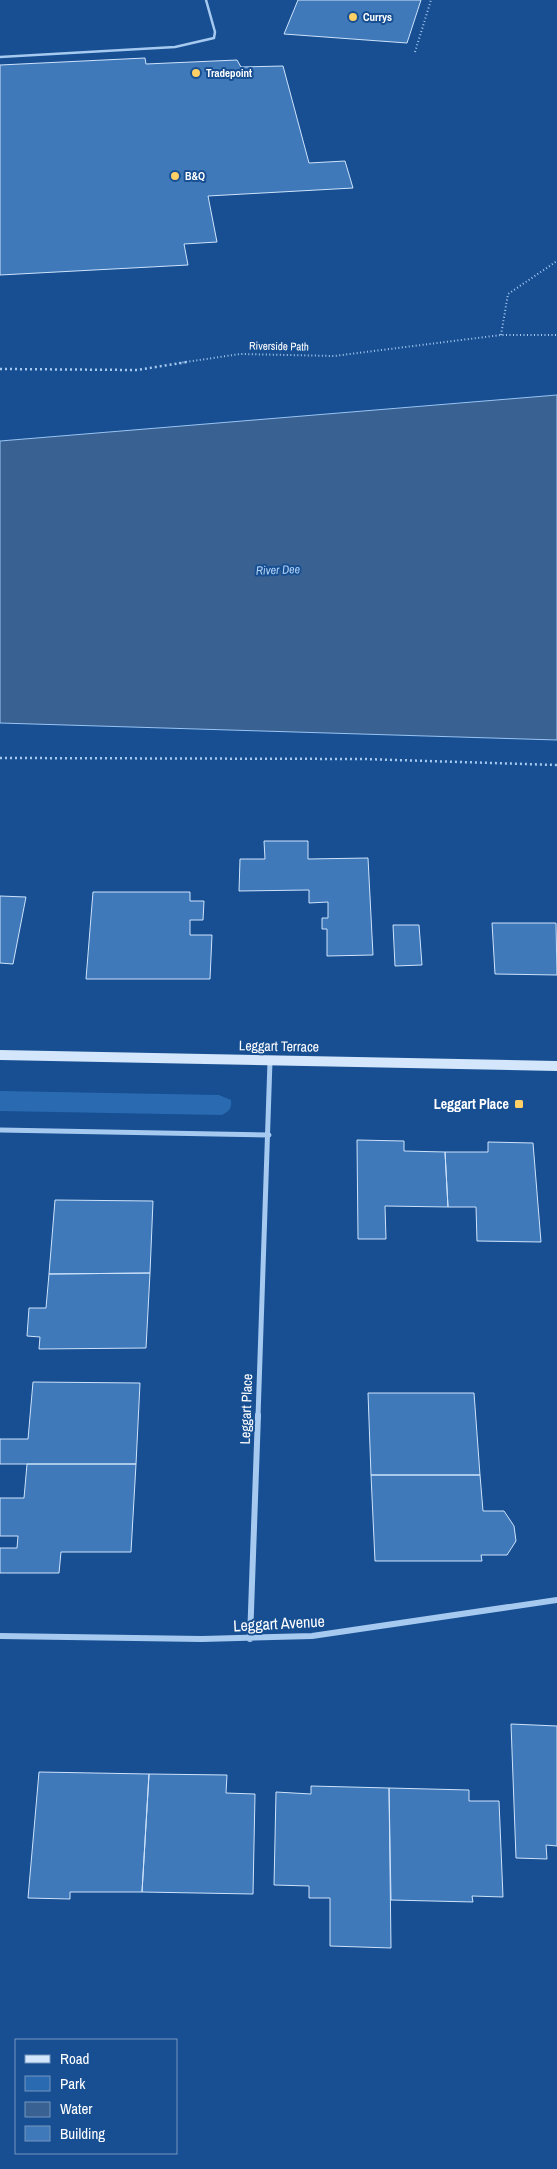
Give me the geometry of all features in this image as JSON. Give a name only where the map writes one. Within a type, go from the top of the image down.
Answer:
[{"type":"main road","name":"Leggart Terrace","points":[[0,1055],[557,1066]]},
{"type":"street","name":"Leggart Place","points":[[250,1639],[269,1135],[270,1060]]},
{"type":"street","points":[[0,1130],[269,1135]]},
{"type":"street","name":"Leggart Avenue","points":[[0,1636],[250,1639],[331,1634],[557,1600]]},
{"type":"lane","points":[[0,57],[166,48],[207,41],[214,38],[215,32],[206,0]]},
{"type":"path","points":[[415,52],[431,0]]},
{"type":"path","points":[[501,335],[508,294],[557,261]]},
{"type":"path","name":"Riverside Path","points":[[0,369],[137,370],[240,354],[334,356],[501,335],[557,335]]},
{"type":"path","points":[[0,758],[363,759],[557,765]]},
{"type":"green space","points":[[0,1091],[219,1095],[231,1100],[231,1106],[222,1115],[0,1111]]},
{"type":"water","name":"River Dee","points":[[557,395],[557,740],[0,723],[0,441]]},
{"type":"building","name":"Currys","points":[[298,0],[421,0],[407,43],[284,34]]},
{"type":"building","name":"B&Q","points":[[145,58],[146,64],[237,60],[241,67],[283,66],[309,163],[345,161],[353,188],[208,196],[217,242],[184,244],[188,265],[0,275],[0,65]]},
{"type":"building","points":[[264,841],[308,841],[308,859],[368,858],[373,955],[327,956],[327,929],[322,929],[322,918],[328,918],[328,902],[309,903],[309,890],[239,891],[240,859],[265,859]]},
{"type":"building","points":[[93,892],[190,892],[190,901],[204,901],[203,920],[190,920],[190,935],[212,935],[210,979],[86,979]]},
{"type":"building","points":[[0,896],[26,897],[13,964],[0,963]]},
{"type":"building","points":[[492,923],[556,923],[557,975],[495,974]]},
{"type":"building","points":[[393,925],[419,925],[422,965],[395,966]]},
{"type":"building","points":[[357,1140],[404,1141],[404,1151],[445,1152],[448,1207],[385,1206],[386,1239],[358,1239]]},
{"type":"building","points":[[488,1142],[533,1143],[541,1242],[477,1241],[476,1207],[448,1207],[445,1152],[488,1152]]},
{"type":"building","points":[[55,1200],[153,1201],[150,1273],[49,1274]]},
{"type":"building","points":[[150,1273],[146,1348],[39,1349],[40,1337],[27,1336],[29,1308],[46,1308],[49,1274]]},
{"type":"building","points":[[33,1382],[140,1383],[136,1464],[0,1464],[0,1439],[28,1439]]},
{"type":"building","points":[[368,1393],[474,1393],[480,1475],[371,1475]]},
{"type":"building","points":[[27,1464],[136,1464],[131,1552],[61,1552],[59,1573],[0,1573],[0,1548],[17,1548],[18,1536],[0,1536],[0,1498],[24,1498]]},
{"type":"building","points":[[371,1475],[480,1475],[483,1511],[504,1511],[514,1526],[516,1541],[507,1555],[481,1555],[482,1561],[375,1561]]},
{"type":"building","points":[[511,1724],[557,1726],[557,1846],[546,1845],[547,1859],[516,1858]]},
{"type":"building","points":[[39,1772],[149,1774],[142,1892],[70,1892],[70,1899],[28,1898]]},
{"type":"building","points":[[149,1774],[227,1775],[226,1793],[255,1794],[253,1894],[142,1892]]},
{"type":"building","points":[[311,1786],[389,1788],[391,1948],[330,1946],[330,1898],[309,1898],[309,1886],[274,1885],[276,1792],[311,1794]]},
{"type":"building","points":[[389,1788],[469,1790],[469,1801],[499,1801],[503,1897],[472,1896],[473,1902],[391,1900]]},
{"type":"place","name":"Currys","points":[[353,17]]},
{"type":"place","name":"Tradepoint","points":[[196,73]]},
{"type":"place","name":"B&Q","points":[[175,176]]},
{"type":"place","name":"Leggart Place","points":[[519,1104]]}]
